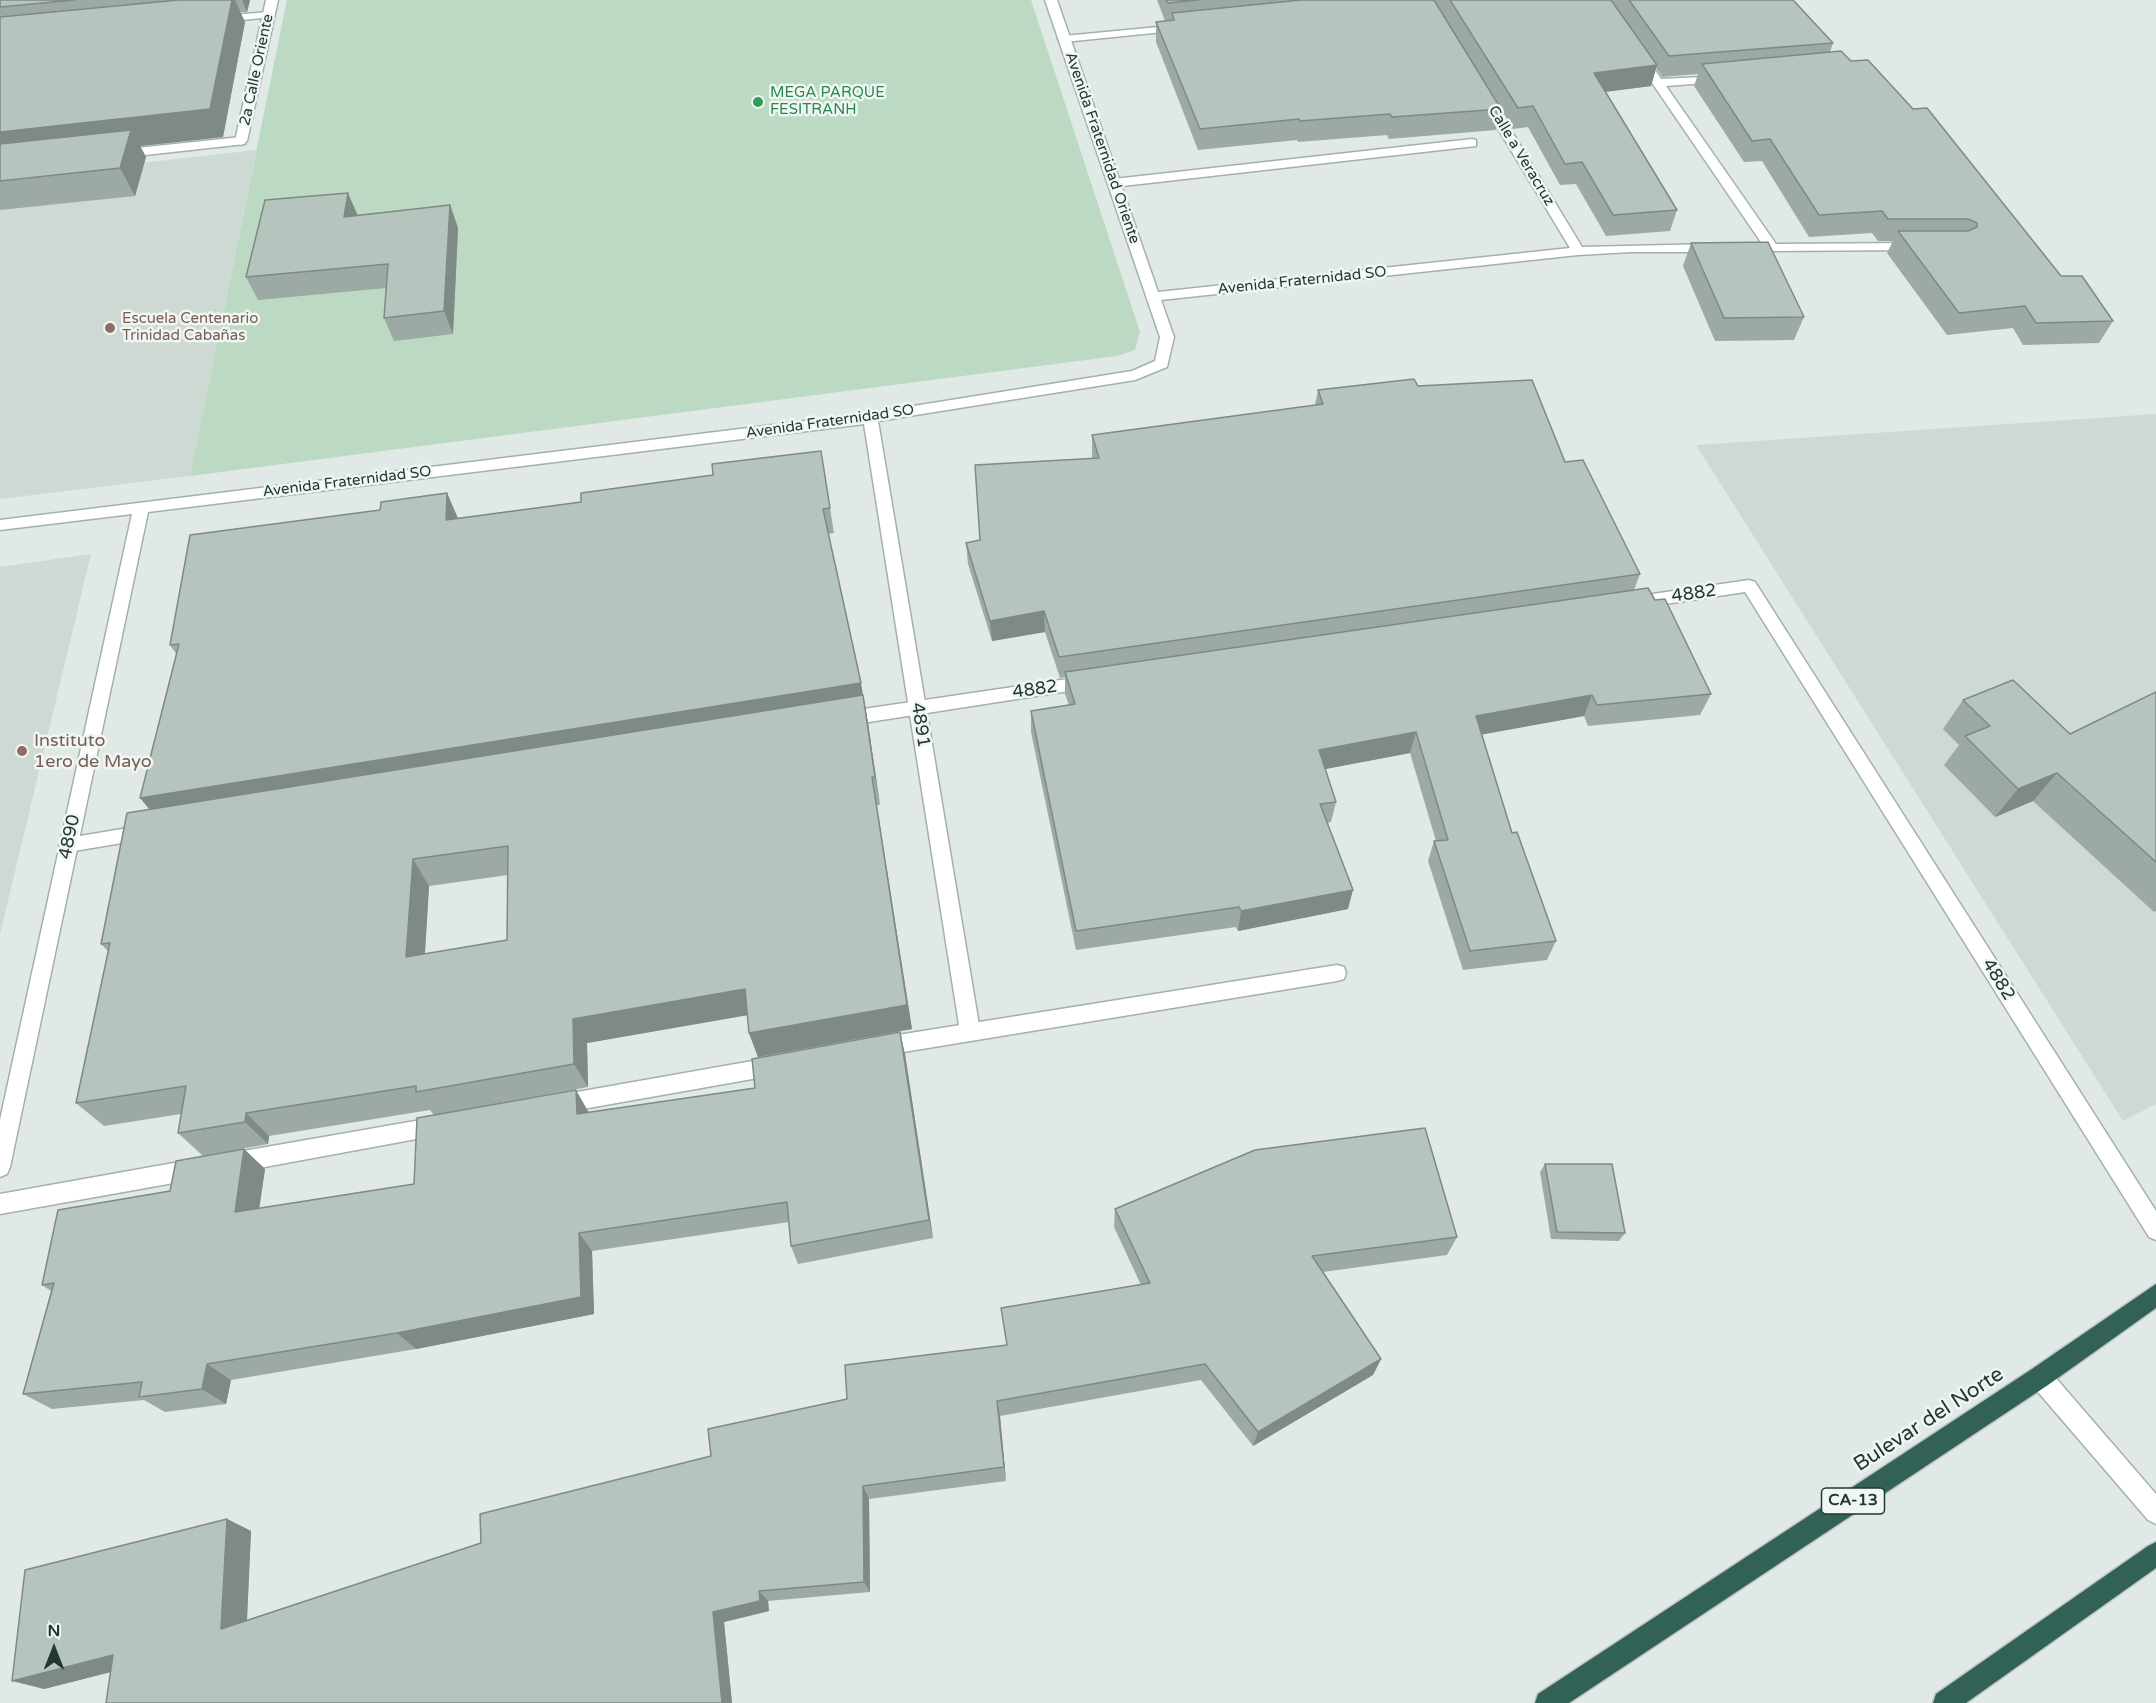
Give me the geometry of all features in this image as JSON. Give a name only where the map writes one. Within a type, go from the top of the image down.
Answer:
[{"type":"highway","name":"Bulevar del Norte","points":[[1547,1703],[2040,1377],[2156,1295]]},
{"type":"highway","points":[[1946,1703],[2156,1554]]},
{"type":"street","name":"2a Calle Oriente","points":[[103,156],[241,141],[272,0]]},
{"type":"street","name":"Avenida Fraternidad Oriente","points":[[1051,0],[1153,297]]},
{"type":"street","points":[[210,20],[269,15]]},
{"type":"street","points":[[1064,39],[1192,26]]},
{"type":"street","points":[[1632,46],[1767,248],[1923,247]]},
{"type":"street","points":[[1658,83],[1726,77]]},
{"type":"street","name":"Calle a Veracruz","points":[[1478,84],[1578,251]]},
{"type":"street","points":[[1114,183],[1472,143]]},
{"type":"street","name":"Avenida Fraternidad SO","points":[[0,525],[870,418],[1135,375],[1162,364],[1167,337],[1153,297],[1578,251],[1631,248],[1725,248]]},
{"type":"street","name":"4891","points":[[870,418],[970,1031]]},
{"type":"street","name":"4890","points":[[0,1167],[141,508]]},
{"type":"street","name":"4882","points":[[1618,605],[1749,586],[2156,1230]]},
{"type":"street","name":"4882","points":[[823,722],[1107,679]]},
{"type":"street","points":[[68,845],[162,830]]},
{"type":"street","points":[[865,1050],[970,1031],[1337,973]]},
{"type":"street","points":[[537,1108],[794,1063]]},
{"type":"street","points":[[0,1204],[456,1123]]},
{"type":"street","points":[[2040,1377],[2156,1512]]},
{"type":"shaded area","name":"Escuela Centenario Trinidad Cabañas","points":[[256,150],[190,476],[0,499],[0,179]]},
{"type":"shaded area","points":[[2156,414],[2156,1104],[2123,1121],[1696,445]]},
{"type":"shaded area","name":"Instituto 1ero de Mayo","points":[[91,554],[0,934],[0,567]]},
{"type":"green space","points":[[287,0],[1031,0],[1140,332],[1135,350],[1117,356],[190,476]]},
{"type":"building","points":[[0,0],[74,0],[0,7]]},
{"type":"building","points":[[179,0],[232,0],[210,109],[0,132],[0,17]]},
{"type":"building","points":[[1166,0],[1198,0],[1168,3]]},
{"type":"building","points":[[1301,0],[1434,0],[1501,109],[1392,117],[1390,114],[1300,121],[1299,119],[1200,129],[1156,22],[1174,20],[1172,13]]},
{"type":"building","points":[[1450,0],[1611,0],[1657,65],[1594,73],[1677,210],[1613,215],[1582,162],[1565,164],[1533,106],[1518,108]]},
{"type":"building","points":[[1629,0],[1793,0],[1833,43],[1669,56]]},
{"type":"building","points":[[1841,51],[1851,61],[1868,60],[1913,109],[1927,108],[2061,276],[2082,276],[2113,321],[2036,323],[2025,306],[1959,313],[1898,231],[1968,231],[1977,227],[1977,223],[1968,219],[1888,219],[1882,211],[1819,215],[1770,139],[1752,141],[1702,64]]},
{"type":"building","points":[[131,130],[120,168],[0,181],[0,144]]},
{"type":"building","points":[[348,193],[344,217],[450,205],[444,311],[384,318],[388,264],[246,277],[265,200]]},
{"type":"building","points":[[1768,242],[1804,317],[1724,318],[1691,243]]},
{"type":"building","points":[[1414,379],[1418,386],[1532,380],[1565,462],[1583,460],[1640,574],[1059,657],[1044,611],[990,621],[966,543],[980,540],[975,465],[1099,458],[1092,435],[1323,404],[1318,390]]},
{"type":"building","points":[[821,451],[830,508],[823,509],[861,683],[140,798],[179,644],[170,645],[190,535],[380,510],[381,502],[447,493],[446,520],[581,502],[581,493],[713,475],[712,464]]},
{"type":"building","points":[[1648,588],[1655,600],[1665,599],[1711,694],[1597,705],[1592,695],[1476,716],[1512,833],[1517,832],[1556,941],[1470,951],[1434,841],[1448,840],[1416,732],[1319,750],[1336,802],[1320,804],[1353,890],[1241,911],[1239,907],[1076,931],[1031,711],[1075,704],[1065,672]]},
{"type":"building","points":[[2013,680],[2070,734],[2156,692],[2156,862],[2057,773],[2018,789],[1965,736],[1990,726],[1963,700]]},
{"type":"building","points":[[863,695],[875,777],[872,777],[907,1005],[749,1033],[745,989],[573,1019],[574,1064],[416,1092],[416,1086],[246,1113],[245,1122],[178,1133],[186,1086],[76,1103],[110,943],[101,944],[127,813]],"holes":[[[508,846],[507,940],[406,957],[413,859]]]},
{"type":"building","points":[[900,1032],[929,1220],[791,1246],[787,1202],[579,1233],[581,1297],[397,1333],[207,1364],[202,1389],[139,1397],[142,1382],[23,1394],[54,1283],[42,1285],[58,1210],[170,1191],[176,1161],[244,1149],[235,1212],[414,1184],[417,1118],[576,1090],[577,1114],[755,1088],[752,1059]]},
{"type":"building","points":[[1425,1128],[1457,1237],[1312,1256],[1381,1359],[1258,1432],[1205,1364],[997,1401],[1004,1467],[863,1486],[864,1582],[759,1591],[760,1601],[713,1612],[722,1703],[106,1703],[113,1655],[12,1681],[25,1570],[227,1519],[221,1629],[481,1543],[480,1514],[711,1456],[708,1429],[847,1399],[845,1365],[1007,1345],[1001,1308],[1150,1283],[1115,1209],[1255,1150]]},
{"type":"building","points":[[1545,1164],[1612,1164],[1625,1233],[1557,1232]]},
{"type":"place","name":"MEGA PARQUE FESITRANH","points":[[758,102]]},
{"type":"place","name":"Escuela Centenario Trinidad Cabañas","points":[[110,328]]},
{"type":"place","name":"Instituto 1ero de Mayo","points":[[22,751]]}]
